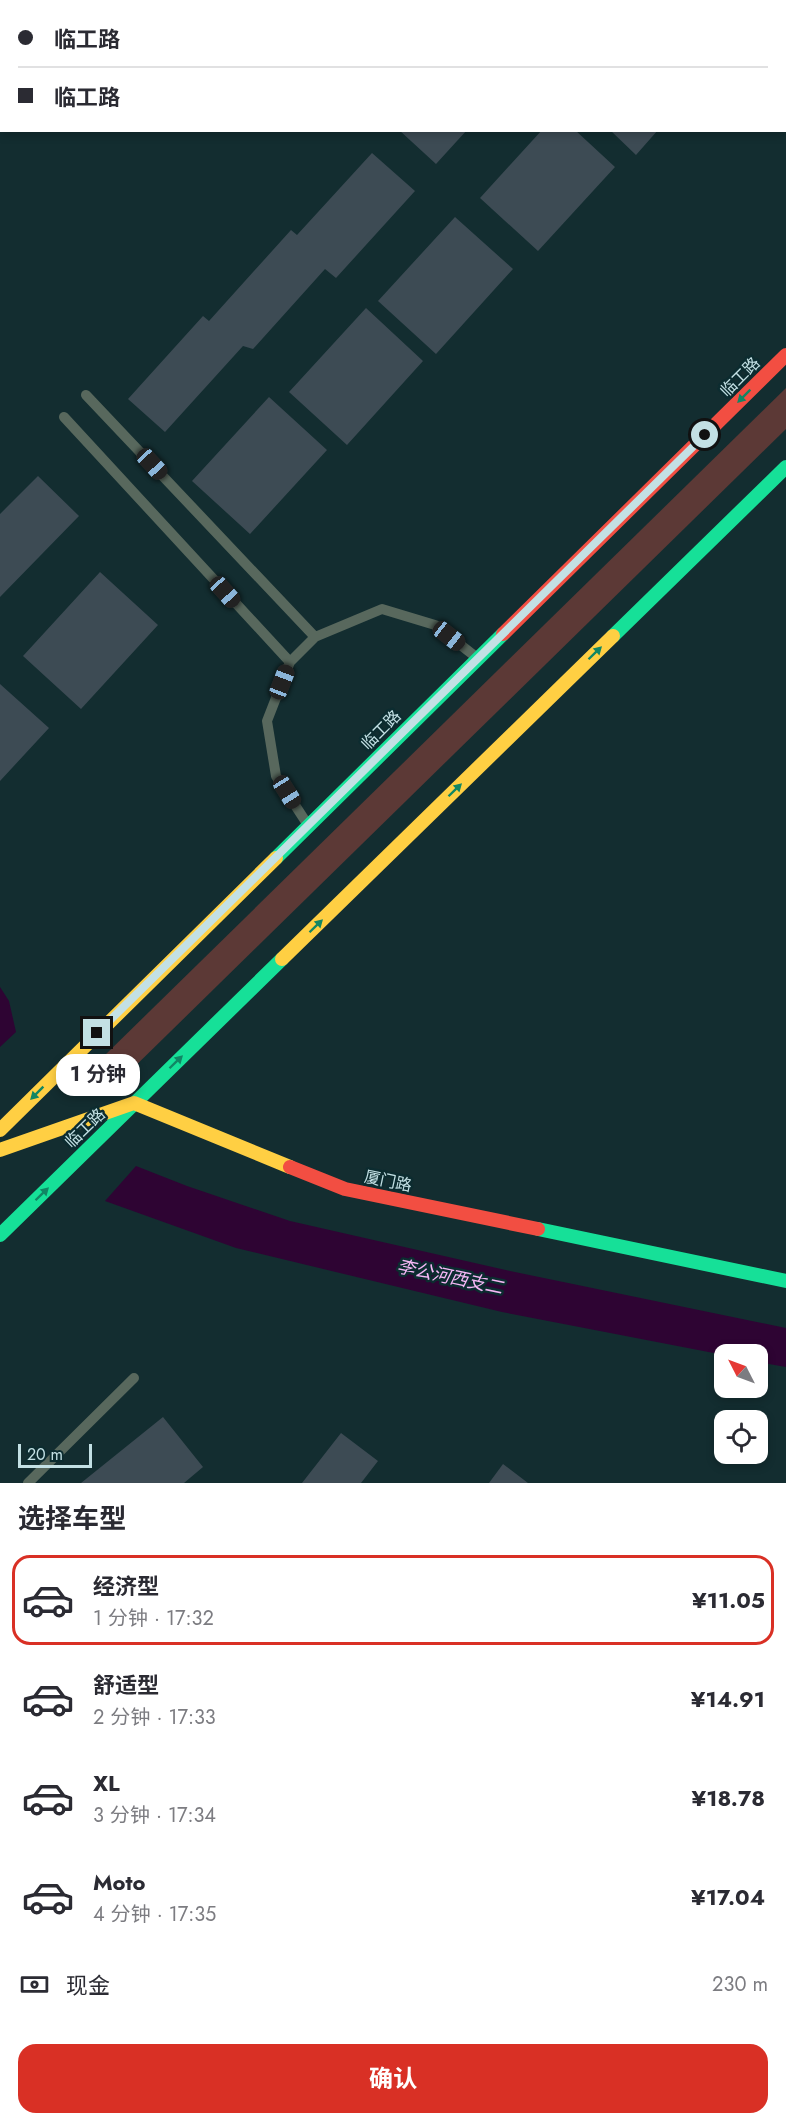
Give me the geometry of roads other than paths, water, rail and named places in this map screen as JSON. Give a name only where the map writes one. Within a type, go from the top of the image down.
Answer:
[{"type":"main road","name":"临工路","points":[[0,1130],[786,355]]},
{"type":"main road","name":"临工路","points":[[0,1235],[786,467]]},
{"type":"main road","points":[[0,1150],[134,1103]]},
{"type":"main road","name":"厦门路","points":[[134,1103],[345,1189],[786,1281]]},
{"type":"lane","points":[[86,395],[315,637]]},
{"type":"lane","points":[[64,417],[290,662]]},
{"type":"lane","points":[[308,825],[276,776],[267,721],[290,662],[315,637],[382,609],[435,625],[477,658]]},
{"type":"lane","points":[[28,1483],[134,1378]]},
{"type":"water","points":[[0,987],[9,1001],[16,1032],[0,1047]]},
{"type":"water","name":"李公河西支二","points":[[136,1166],[290,1221],[510,1271],[786,1328],[786,1367],[768,1364],[768,1344],[714,1344],[714,1353],[502,1312],[236,1248],[105,1201]]}]
